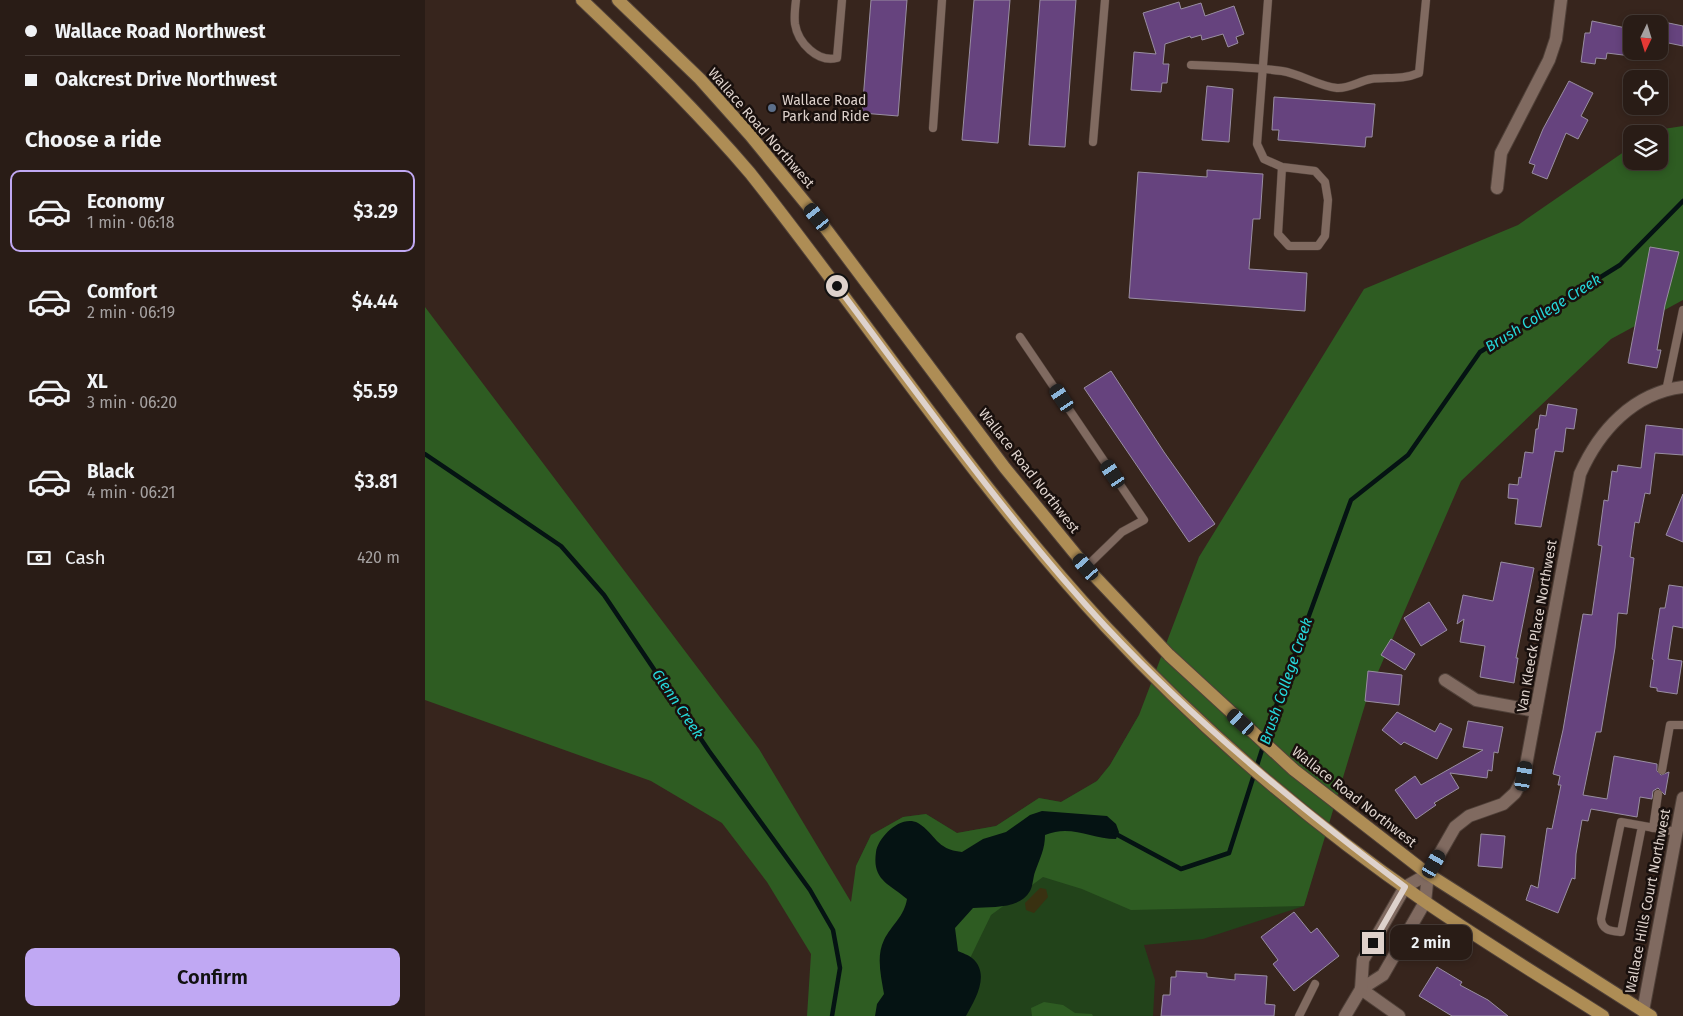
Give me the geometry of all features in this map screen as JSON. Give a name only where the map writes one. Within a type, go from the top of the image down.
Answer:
[{"type":"main road","points":[[583,0],[705,120],[750,173],[1005,507],[1106,626],[1152,674],[1235,752],[1323,825],[1425,902],[1603,1016]]},
{"type":"main road","name":"Wallace Road Northwest","points":[[618,0],[700,78],[751,135],[817,217],[1005,468],[1086,567],[1139,625],[1214,698],[1294,770],[1428,874],[1647,1013]]},
{"type":"street","points":[[1497,188],[1501,153],[1549,60],[1556,39],[1561,0]]},
{"type":"street","name":"Van Kleeck Place Northwest","points":[[1428,874],[1455,827],[1469,816],[1503,804],[1515,793],[1524,776],[1580,474],[1589,453],[1624,411],[1647,398],[1675,388]]},
{"type":"street","points":[[1445,680],[1476,700],[1536,711]]},
{"type":"street","name":"Wallace Hills Court Northwest","points":[[1647,1013],[1678,851],[1677,832],[1683,798]]},
{"type":"street","points":[[1345,1016],[1361,989],[1363,960],[1405,887],[1428,874]]},
{"type":"street","points":[[1361,989],[1383,975],[1425,902],[1428,874]]},
{"type":"street","points":[[1361,989],[1399,1016]]},
{"type":"lane","points":[[796,0],[796,26],[801,38],[818,57],[828,61],[837,58],[842,0]]},
{"type":"lane","points":[[933,128],[942,0]]},
{"type":"lane","points":[[1093,142],[1105,0]]},
{"type":"lane","points":[[1268,0],[1257,144],[1264,159],[1281,167],[1315,171],[1325,182],[1328,200],[1325,236],[1318,246],[1289,246],[1278,234],[1281,167]]},
{"type":"lane","points":[[1191,65],[1262,68],[1289,72],[1318,84],[1339,88],[1371,79],[1401,79],[1419,73],[1426,0]]},
{"type":"lane","points":[[1675,388],[1683,310]]},
{"type":"lane","points":[[1020,337],[1144,520],[1122,532],[1086,567]]},
{"type":"lane","points":[[1662,770],[1670,725],[1683,725]]},
{"type":"lane","points":[[1653,828],[1658,794]]},
{"type":"lane","points":[[1642,826],[1621,932],[1608,931],[1601,924],[1601,920],[1621,822],[1677,832]]},
{"type":"lane","points":[[1299,1016],[1315,984]]},
{"type":"green space","points":[[1683,126],[1683,300],[1611,339],[1461,481],[1368,695],[1304,906],[1131,910],[1082,889],[1043,877],[991,915],[942,1016],[807,1016],[811,954],[767,882],[722,823],[651,781],[425,700],[425,307],[759,749],[851,902],[856,866],[871,835],[903,817],[926,814],[957,833],[996,826],[1039,798],[1061,802],[1097,781],[1110,765],[1139,715],[1199,557],[1364,289],[1518,225],[1623,153],[1623,170],[1668,170],[1668,128]]},
{"type":"green space","points":[[1139,715],[1316,865],[1304,906],[1203,939],[1144,945],[1155,980],[1153,1016],[856,1016],[856,866],[871,835],[903,817],[926,814],[957,833],[996,826],[1039,798],[1061,802],[1097,781],[1110,765]]},
{"type":"green space","points":[[1044,1002],[1063,1005],[1075,1013],[1092,1014],[1093,1016],[1032,1016],[1031,1008]]},
{"type":"sand","points":[[1040,888],[1046,889],[1048,897],[1034,913],[1026,910],[1025,903]]},
{"type":"shaded area","points":[[1042,811],[1107,816],[1116,824],[1119,832],[1116,839],[1072,831],[1054,832],[1045,835],[1032,887],[1025,897],[1004,906],[973,908],[955,928],[958,951],[972,958],[978,964],[981,979],[977,995],[966,1016],[875,1016],[877,1004],[884,994],[880,953],[887,934],[901,916],[907,899],[883,880],[876,869],[876,852],[881,840],[891,828],[911,821],[918,823],[941,845],[962,852],[983,839],[1006,832],[1030,815]]},
{"type":"building","points":[[871,0],[907,0],[898,116],[862,113]]},
{"type":"building","points":[[974,0],[1010,0],[998,143],[962,140]]},
{"type":"building","points":[[1040,0],[1076,0],[1065,147],[1029,145]]},
{"type":"building","points":[[1179,2],[1181,9],[1201,3],[1205,16],[1234,6],[1244,34],[1236,37],[1238,43],[1228,47],[1223,34],[1202,40],[1201,35],[1191,38],[1190,36],[1165,44],[1163,64],[1169,64],[1167,83],[1162,83],[1161,92],[1131,90],[1134,52],[1156,54],[1143,13]]},
{"type":"building","points":[[1592,21],[1623,27],[1623,55],[1607,53],[1606,59],[1596,58],[1595,64],[1581,62],[1585,33],[1590,33]]},
{"type":"building","points":[[1668,23],[1683,26],[1683,46],[1668,43]]},
{"type":"building","points":[[1569,81],[1593,93],[1581,116],[1588,120],[1578,139],[1566,133],[1547,179],[1532,173],[1535,165],[1529,163],[1543,129]]},
{"type":"building","points":[[1207,86],[1233,89],[1229,142],[1202,140]]},
{"type":"building","points":[[1274,97],[1375,104],[1372,137],[1366,137],[1365,147],[1278,140],[1279,130],[1272,130]]},
{"type":"building","points":[[1207,170],[1263,174],[1260,219],[1253,219],[1249,269],[1307,273],[1305,311],[1129,298],[1138,172],[1207,177]]},
{"type":"building","points":[[1650,247],[1679,252],[1665,305],[1657,350],[1661,350],[1657,368],[1628,363]]},
{"type":"building","points":[[1111,371],[1164,452],[1215,524],[1189,542],[1084,388]]},
{"type":"building","points":[[1548,404],[1577,409],[1574,429],[1566,428],[1563,452],[1555,451],[1541,527],[1515,524],[1518,499],[1508,498],[1509,484],[1518,485],[1525,452],[1533,453],[1540,415],[1546,416]]},
{"type":"building","points":[[1646,425],[1683,429],[1683,455],[1655,453],[1650,494],[1645,493],[1639,523],[1635,522],[1630,557],[1634,558],[1627,614],[1618,613],[1615,648],[1601,732],[1596,732],[1583,795],[1607,799],[1614,756],[1657,764],[1657,771],[1661,775],[1669,772],[1665,795],[1658,788],[1653,791],[1652,799],[1640,797],[1637,817],[1591,809],[1588,821],[1582,820],[1576,854],[1575,879],[1572,878],[1558,913],[1526,900],[1531,885],[1538,888],[1547,828],[1552,829],[1561,785],[1558,785],[1560,776],[1553,774],[1563,730],[1583,614],[1592,615],[1602,546],[1598,545],[1604,500],[1608,501],[1612,471],[1617,472],[1618,465],[1641,468]]},
{"type":"building","points":[[1683,494],[1683,542],[1666,535]]},
{"type":"building","points":[[1501,562],[1534,568],[1516,658],[1518,658],[1514,683],[1480,677],[1485,646],[1460,642],[1464,619],[1457,624],[1463,595],[1493,601]]},
{"type":"building","points":[[1669,585],[1683,587],[1683,628],[1673,626],[1668,659],[1682,661],[1677,694],[1657,691],[1657,688],[1650,687],[1654,660],[1652,659],[1660,608],[1665,608]]},
{"type":"building","points":[[1429,602],[1447,630],[1421,646],[1404,618]]},
{"type":"building","points":[[1391,639],[1415,654],[1405,670],[1381,655]]},
{"type":"building","points":[[1368,671],[1402,675],[1399,705],[1365,701]]},
{"type":"building","points":[[1397,712],[1435,732],[1440,723],[1452,729],[1437,759],[1404,742],[1401,745],[1382,730]]},
{"type":"building","points":[[1468,721],[1503,727],[1498,753],[1494,752],[1492,771],[1488,770],[1487,778],[1450,773],[1459,788],[1434,803],[1436,805],[1416,819],[1395,790],[1415,776],[1421,785],[1483,750],[1463,747]]},
{"type":"building","points":[[1481,834],[1505,836],[1502,868],[1478,866]]},
{"type":"building","points":[[1294,912],[1311,933],[1317,928],[1339,956],[1294,991],[1273,964],[1278,960],[1261,937]]},
{"type":"building","points":[[1437,967],[1462,982],[1460,985],[1488,1000],[1508,1016],[1452,1016],[1419,996]]},
{"type":"building","points":[[1176,971],[1207,973],[1207,977],[1235,980],[1235,974],[1267,976],[1265,1004],[1275,1005],[1274,1016],[1161,1016],[1163,995],[1170,995],[1171,977],[1176,977]]},
{"type":"waterway","name":"Brush College Creek","points":[[1114,833],[1181,869],[1229,853],[1275,709],[1351,500],[1408,455],[1480,352],[1620,265],[1683,201]]},
{"type":"waterway","name":"Glenn Creek","points":[[425,454],[561,546],[604,595],[709,751],[810,890],[833,930],[840,968],[832,1016]]},
{"type":"place","name":"Wallace Road Park and Ride","points":[[772,108]]},
{"type":"route","points":[[837,286],[1005,507],[1106,626],[1152,674],[1275,787],[1405,887],[1373,943]]}]
